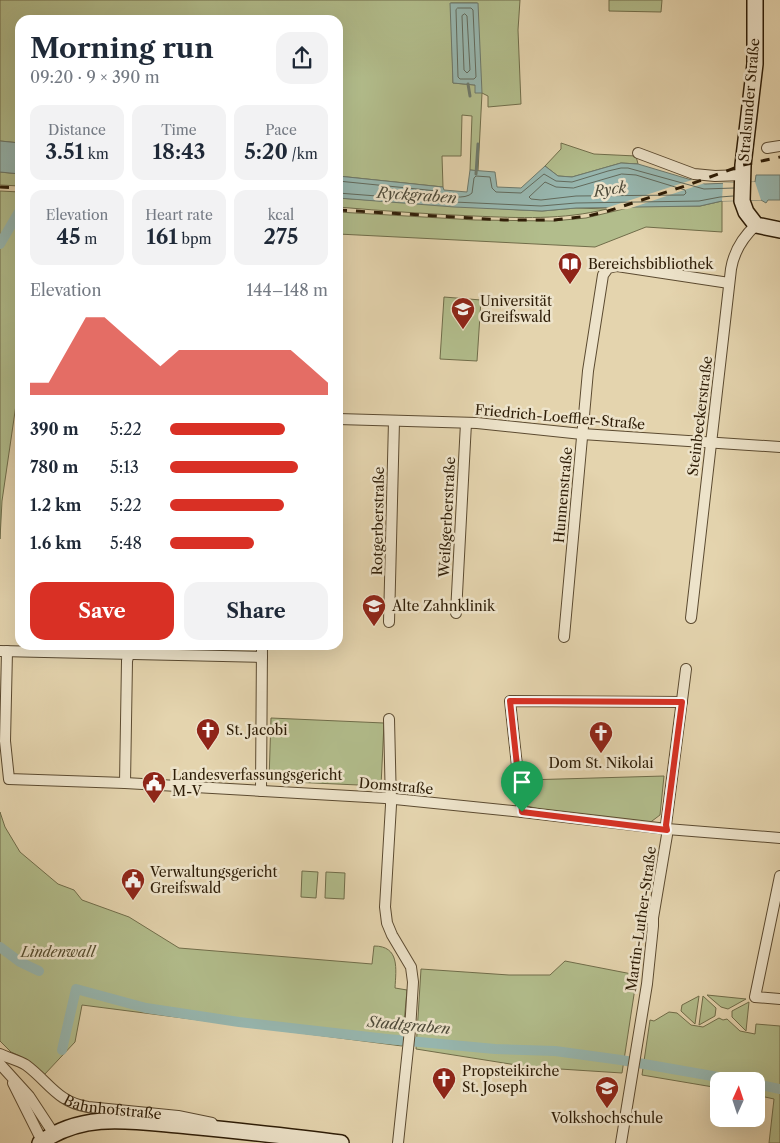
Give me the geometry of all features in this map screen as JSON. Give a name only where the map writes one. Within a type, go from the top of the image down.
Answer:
[{"type":"main road","name":"Stralsunder Straße","points":[[755,0],[756,64],[742,179],[742,201],[746,212],[756,225]]},
{"type":"main road","points":[[756,225],[780,230]]},
{"type":"main road","name":"Bahnhofstraße","points":[[45,1139],[80,1124],[115,1119],[240,1130],[341,1143]]},
{"type":"street","points":[[767,148],[780,146]]},
{"type":"street","points":[[638,153],[694,174],[742,179]]},
{"type":"street","name":"Steinbeckerstraße","points":[[691,618],[731,268],[736,253],[747,234],[756,225]]},
{"type":"street","name":"Hunnenstraße","points":[[564,638],[588,371],[603,275],[608,268],[617,266],[729,283]]},
{"type":"street","name":"Friedrich-Loeffler-Straße","points":[[343,420],[466,423],[582,434],[780,447]]},
{"type":"street","name":"Rotgerberstraße","points":[[389,622],[394,421]]},
{"type":"street","name":"Weißgerberstraße","points":[[456,613],[466,423]]},
{"type":"street","points":[[3,651],[130,650],[262,657]]},
{"type":"street","points":[[125,783],[127,661],[130,650]]},
{"type":"street","points":[[261,791],[262,650]]},
{"type":"street","name":"Domstraße","points":[[3,651],[5,741],[9,779],[125,783],[390,798],[667,830],[780,838]]},
{"type":"street","name":"Martin-Luther-Straße","points":[[621,1143],[647,984],[654,926],[653,918],[667,830],[666,825],[686,668]]},
{"type":"street","points":[[522,812],[510,701],[682,702]]},
{"type":"street","points":[[389,719],[390,798],[385,906],[387,923],[392,936],[411,967],[412,982],[410,1032],[398,1143]]},
{"type":"street","points":[[780,876],[755,997],[780,999]]},
{"type":"street","name":"Bahnhofstraße","points":[[0,1054],[27,1066],[64,1100],[75,1104],[195,1118],[240,1130]]},
{"type":"street","name":"Bahnhofstraße","points":[[0,1064],[8,1073],[45,1139]]},
{"type":"green space","points":[[0,0],[520,0],[518,30],[521,104],[488,107],[488,96],[482,93],[478,171],[470,170],[472,116],[462,115],[461,156],[442,156],[443,187],[343,177],[343,15],[15,15],[15,142],[0,141]],"holes":[[[451,3],[477,3],[475,85],[453,83]]]},
{"type":"green space","points":[[609,0],[662,0],[661,12],[609,11]]},
{"type":"green space","points":[[561,143],[594,154],[636,156],[638,164],[621,163],[572,177],[558,176],[545,166],[561,149]]},
{"type":"green space","points":[[0,172],[15,174],[15,186],[0,185]]},
{"type":"green space","points":[[0,191],[15,192],[15,412],[2,501],[0,539]]},
{"type":"green space","points":[[343,198],[542,211],[576,208],[607,209],[557,217],[524,218],[343,207]]},
{"type":"green space","points":[[722,201],[722,232],[646,227],[595,247],[343,234],[343,212],[475,220],[553,221],[586,218],[636,206],[700,206]]},
{"type":"green space","points":[[444,297],[481,300],[477,361],[440,359]]},
{"type":"green space","points":[[271,718],[384,723],[381,786],[269,781]]},
{"type":"green space","points":[[664,776],[660,815],[648,824],[556,813],[527,806],[525,780]]},
{"type":"green space","name":"Lindenwall","points":[[0,812],[5,827],[20,852],[58,884],[74,890],[82,900],[129,917],[179,948],[372,964],[374,946],[388,950],[395,960],[395,988],[407,990],[402,1046],[82,1005],[75,1042],[44,1075],[20,1056],[11,1052],[0,1041]]},
{"type":"green space","points":[[302,871],[318,872],[316,898],[301,897]]},
{"type":"green space","points":[[326,872],[345,873],[344,899],[325,898]]},
{"type":"green space","points":[[565,961],[637,975],[622,1073],[529,1067],[416,1049],[421,969],[509,975],[550,975]]},
{"type":"green space","points":[[707,995],[746,999],[728,1009],[721,1007]]},
{"type":"green space","points":[[699,996],[695,1024],[681,1011],[682,1005]]},
{"type":"green space","points":[[703,996],[716,1008],[715,1016],[699,1025]]},
{"type":"green space","points":[[749,1002],[746,1031],[732,1017],[732,1011]]},
{"type":"green space","points":[[669,1012],[677,1013],[691,1025],[703,1027],[719,1018],[727,1019],[740,1031],[755,1034],[756,1024],[780,1026],[780,1143],[769,1143],[774,1099],[765,1097],[765,1072],[710,1072],[710,1086],[642,1075],[650,1020],[654,1021]]},
{"type":"water","points":[[450,3],[478,3],[482,93],[475,93],[475,85],[453,83]]},
{"type":"water","points":[[0,141],[15,142],[15,174],[0,172]]},
{"type":"water","points":[[621,163],[638,164],[705,184],[755,182],[756,175],[780,175],[780,200],[768,200],[766,203],[761,200],[722,201],[700,206],[576,208],[542,211],[454,207],[343,198],[343,177],[443,187],[444,190],[467,192],[470,170],[495,172],[497,187],[521,188],[545,166],[558,176],[572,177]]},
{"type":"pier","points":[[695,179],[708,182],[628,209],[608,210],[606,208]]},
{"type":"pier","points":[[755,182],[761,200],[722,201],[723,183]]},
{"type":"waterway","points":[[468,84],[470,96]]},
{"type":"waterway","points":[[476,174],[478,144]]},
{"type":"waterway","name":"Stadtgraben","points":[[0,244],[15,218]]},
{"type":"waterway","name":"Stadtgraben","points":[[0,947],[20,962],[39,971]]},
{"type":"waterway","name":"Stadtgraben","points":[[62,1050],[76,989],[146,1008],[239,1022],[495,1049],[555,1051],[710,1076]]},
{"type":"waterway","name":"Stadtgraben","points":[[765,1086],[780,1089]]},
{"type":"railway","points":[[343,210],[504,220],[554,220],[588,216],[688,185],[743,165],[780,157]]},
{"type":"railway","points":[[0,187],[15,188]]},
{"type":"place","name":"Bereichsbibliothek","points":[[570,285]]},
{"type":"place","name":"Universität Greifswald","points":[[463,330]]},
{"type":"place","name":"Alte Zahnklinik","points":[[374,627]]},
{"type":"place","name":"St. Jacobi","points":[[208,751]]},
{"type":"place","name":"Dom St. Nikolai","points":[[601,754]]},
{"type":"place","name":"Landesverfassungsgericht M-V","points":[[154,804]]},
{"type":"place","name":"Verwaltungsgericht Greifswald","points":[[133,901]]},
{"type":"place","name":"Propsteikirche St. Joseph","points":[[444,1100]]},
{"type":"place","name":"Volkshochschule","points":[[607,1109]]},
{"type":"route","points":[[510,701],[682,702],[666,825],[667,830],[631,824],[522,812],[510,701]]},
{"type":"water label","name":"Ryck","points":[[610,189]]},
{"type":"water label","name":"Ryckgraben","points":[[417,195]]}]
